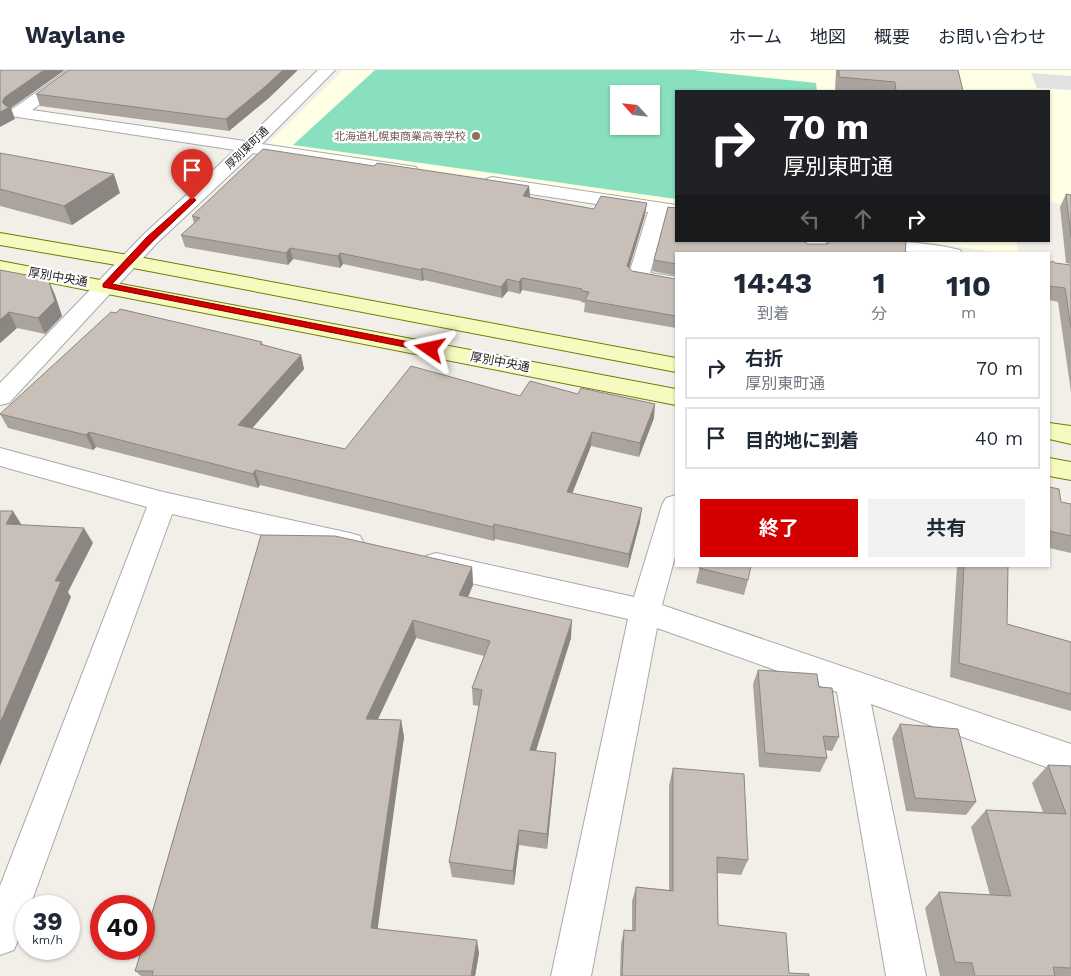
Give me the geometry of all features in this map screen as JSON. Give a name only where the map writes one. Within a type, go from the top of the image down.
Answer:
[{"type":"street","points":[[78,70],[17,113],[425,173]]},
{"type":"street","name":"厚別東町通","points":[[0,397],[128,261],[249,147],[326,70]]},
{"type":"street","points":[[474,180],[668,210],[638,277],[675,284]]},
{"type":"street","points":[[0,239],[128,261],[675,364]]},
{"type":"street","points":[[880,242],[941,252]]},
{"type":"street","name":"厚別中央通","points":[[0,267],[675,397]]},
{"type":"street","points":[[1050,432],[1071,435]]},
{"type":"street","points":[[0,457],[163,502],[375,550]]},
{"type":"street","points":[[1050,467],[1071,471]]},
{"type":"street","points":[[0,936],[163,502]]},
{"type":"street","points":[[571,976],[645,611],[675,508]]},
{"type":"street","points":[[414,559],[645,611],[1071,760]]},
{"type":"street","points":[[851,683],[906,976]]},
{"type":"shaded area","name":"北海道札幌東商業高等学校","points":[[343,70],[1071,70],[1071,205],[1050,202],[1050,90],[675,90],[675,206],[266,146]]},
{"type":"shaded area","points":[[1031,73],[1071,76],[1071,90],[1037,88]]},
{"type":"shaded area","points":[[927,242],[1017,242],[1018,252],[994,252]]},
{"type":"green space","name":"北海道札幌東商業高等学校","points":[[375,70],[693,70],[816,83],[817,90],[675,90],[675,199],[293,145]]},
{"type":"building","points":[[0,70],[44,70],[5,97],[2,102],[10,107],[0,112]]},
{"type":"building","points":[[69,70],[283,70],[226,119],[36,94]]},
{"type":"building","points":[[839,70],[958,70],[963,90],[896,90],[895,82],[839,77]]},
{"type":"building","points":[[263,149],[374,166],[377,163],[529,186],[523,196],[594,209],[601,196],[647,203],[627,266],[632,271],[675,279],[675,316],[585,300],[589,292],[582,291],[582,289],[522,278],[519,282],[507,279],[501,287],[422,268],[421,270],[340,253],[338,256],[290,248],[286,253],[181,235],[200,218],[192,216]]},
{"type":"building","points":[[0,153],[114,174],[64,206],[0,189]]},
{"type":"building","points":[[1066,194],[1071,195],[1071,237]]},
{"type":"building","points":[[668,207],[675,208],[675,242],[806,242],[807,244],[828,244],[829,242],[906,242],[905,252],[675,252],[675,264],[654,260]]},
{"type":"building","points":[[1053,261],[1055,263],[1071,265],[1071,328],[1065,288],[1050,286],[1050,262]]},
{"type":"building","points":[[0,270],[48,279],[55,301],[38,318],[9,312],[0,320]]},
{"type":"building","points":[[120,309],[262,342],[260,344],[301,355],[238,425],[345,449],[411,366],[520,396],[530,381],[578,394],[581,388],[655,404],[640,443],[592,432],[567,492],[642,508],[629,554],[494,524],[493,527],[255,470],[253,474],[89,432],[86,435],[0,414],[111,312],[116,313]]},
{"type":"building","points":[[1050,487],[1059,489],[1061,502],[1071,504],[1071,536],[1050,531]]},
{"type":"building","points":[[0,511],[13,511],[6,524],[84,528],[55,581],[61,581],[0,723]]},
{"type":"building","points":[[261,535],[335,536],[472,567],[459,595],[572,620],[530,750],[556,753],[547,834],[519,830],[513,871],[449,862],[482,690],[472,688],[490,641],[413,620],[366,719],[401,720],[371,928],[477,940],[471,976],[152,976],[153,971],[135,971],[138,960],[155,960],[155,903]]},
{"type":"building","points":[[700,567],[751,567],[748,580]]},
{"type":"building","points":[[964,567],[1008,567],[1007,624],[1071,642],[1071,694],[959,663]]},
{"type":"building","points":[[758,670],[817,674],[819,687],[832,688],[839,737],[823,736],[827,758],[765,753]]},
{"type":"building","points":[[900,724],[958,729],[976,802],[915,798]]},
{"type":"building","points":[[1048,765],[1071,766],[1071,968],[1053,967],[1055,976],[975,976],[972,963],[955,962],[939,892],[1011,896],[986,810],[1066,814]]},
{"type":"building","points":[[673,768],[744,774],[748,860],[717,857],[718,925],[786,933],[789,973],[809,974],[809,976],[622,976],[624,930],[635,931],[636,887],[673,891]]},
{"type":"place","name":"北海道札幌東商業高等学校","points":[[476,136]]},
{"type":"route","points":[[192,200],[128,261],[106,286],[430,349]]}]
